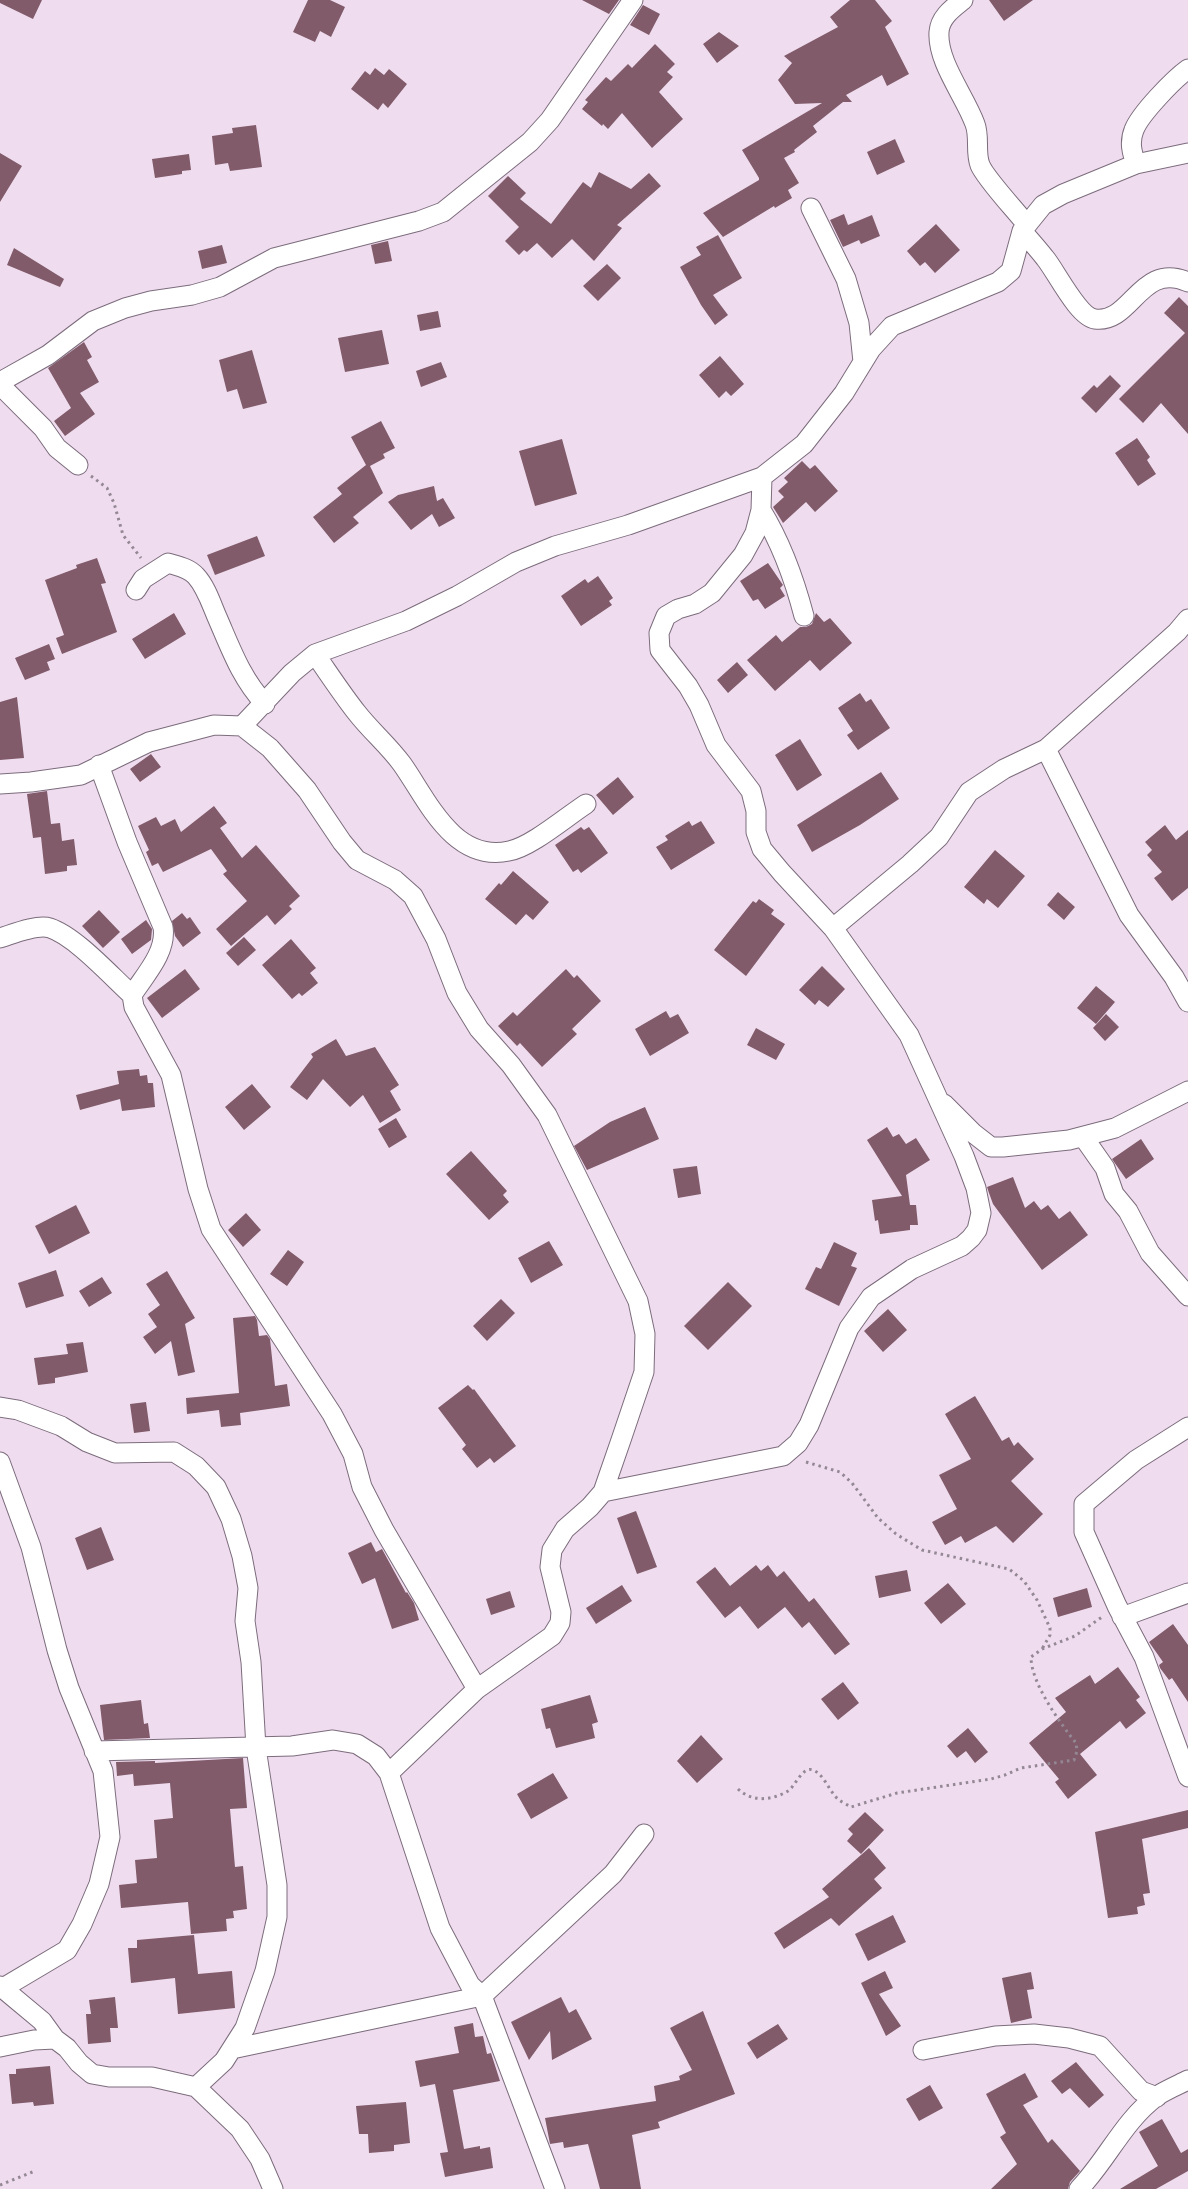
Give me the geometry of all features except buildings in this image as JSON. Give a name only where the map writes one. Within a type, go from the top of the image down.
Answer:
[{"type":"street","points":[[78,465],[57,448],[42,428],[0,384],[48,355],[93,321],[125,308],[151,301],[192,295],[220,287],[274,258],[420,221],[443,212],[530,142],[550,120],[633,0]]},
{"type":"street","points":[[963,0],[946,15],[939,31],[940,45],[949,71],[976,126],[977,152],[980,166],[1081,311],[1093,319],[1107,319],[1117,313],[1146,285],[1163,278],[1178,278],[1188,282]]},
{"type":"street","points":[[1136,164],[1131,148],[1134,129],[1155,100],[1188,68]]},
{"type":"street","points":[[242,726],[265,704],[292,673],[315,654],[406,621],[456,596],[516,562],[555,546],[628,525],[762,477],[804,444],[844,393],[863,362],[892,326],[998,282],[1011,271],[1025,228],[1043,205],[1056,197],[1136,164],[1188,153]]},
{"type":"street","points":[[810,208],[846,279],[859,323],[863,362]]},
{"type":"street","points":[[603,1492],[784,1456],[798,1443],[809,1425],[849,1328],[871,1297],[912,1269],[962,1246],[977,1230],[981,1213],[976,1188],[964,1156],[909,1035],[833,928],[782,873],[762,848],[756,832],[756,811],[751,791],[716,745],[695,698],[660,650],[659,633],[666,616],[678,609],[695,604],[712,593],[742,555],[755,533],[761,510],[762,477]]},
{"type":"street","points":[[761,510],[777,536],[788,561],[804,616]]},
{"type":"street","points":[[136,590],[143,579],[168,563],[184,567],[195,575],[204,587],[250,688],[265,704]]},
{"type":"street","points":[[833,928],[910,864],[939,836],[969,792],[998,773],[1046,749],[1177,632],[1188,619]]},
{"type":"street","points":[[315,654],[357,714],[402,764],[432,812],[446,828],[471,847],[489,852],[509,851],[528,843],[586,804]]},
{"type":"street","points":[[0,784],[81,775],[149,742],[214,725],[242,726],[270,748],[307,790],[342,842],[357,860],[395,880],[413,896],[436,939],[457,993],[479,1029],[511,1064],[547,1115],[638,1300],[645,1334],[644,1372],[603,1492],[590,1507],[565,1529],[552,1550],[550,1567],[561,1612],[560,1623],[552,1636],[477,1689],[389,1773]]},
{"type":"street","points":[[1046,749],[1130,915],[1174,977],[1188,1002]]},
{"type":"street","points":[[99,765],[131,851],[163,927],[164,938],[161,950],[132,995]]},
{"type":"street","points":[[0,938],[26,930],[48,928],[72,941],[132,995],[134,1007],[171,1075],[198,1189],[211,1229],[332,1414],[353,1454],[362,1487],[384,1530],[477,1689]]},
{"type":"street","points":[[936,1096],[973,1133],[991,1147],[1084,1138],[1116,1128],[1188,1091]]},
{"type":"street","points":[[1084,1138],[1105,1168],[1114,1194],[1128,1211],[1150,1253],[1188,1296]]},
{"type":"street","points":[[0,1407],[18,1410],[61,1426],[87,1442],[115,1452],[174,1452],[196,1466],[216,1487],[231,1519],[242,1556],[248,1588],[245,1621],[251,1662],[256,1748],[277,1885],[277,1917],[265,1971],[245,2028],[224,2061],[196,2087]]},
{"type":"street","points":[[1188,1427],[1136,1460],[1084,1504],[1084,1532],[1120,1611],[1144,1657],[1188,1777]]},
{"type":"street","points":[[0,1462],[31,1547],[57,1650],[69,1688],[103,1771],[110,1837],[99,1884],[82,1924],[67,1950],[1,1987],[42,2021],[55,2039],[67,2048],[79,2064],[92,2074],[109,2077],[152,2077],[196,2087],[240,2129],[260,2159],[273,2189]]},
{"type":"street","points":[[1120,1611],[1188,1593]]},
{"type":"street","points":[[94,1751],[256,1748],[292,1746],[333,1740],[357,1744],[376,1756],[389,1773],[440,1928],[470,1985],[482,1996],[555,2189]]},
{"type":"street","points":[[232,2049],[482,1996],[614,1874],[644,1834]]},
{"type":"street","points":[[923,2050],[995,2036],[1034,2034],[1069,2038],[1100,2046],[1141,2091],[1157,2097]]},
{"type":"street","points":[[0,2047],[34,2040],[55,2039]]},
{"type":"street","points":[[1080,2189],[1132,2121],[1157,2097],[1188,2080]]},
{"type":"path","points":[[78,465],[107,488],[114,502],[123,535],[154,571]]},
{"type":"path","points":[[784,1456],[840,1472],[852,1483],[878,1518],[896,1534],[922,1550],[1009,1569],[1024,1581],[1037,1600],[1050,1628],[1050,1636],[1042,1649]]},
{"type":"path","points":[[738,1789],[746,1796],[760,1800],[776,1796],[789,1791],[804,1772],[809,1769],[814,1770],[836,1797],[851,1807],[897,1793],[991,1779],[1021,1768],[1074,1760],[1077,1751],[1076,1743],[1047,1699],[1031,1665],[1031,1656],[1042,1649],[1075,1636],[1120,1611]]},
{"type":"path","points":[[0,2185],[34,2171]]}]
